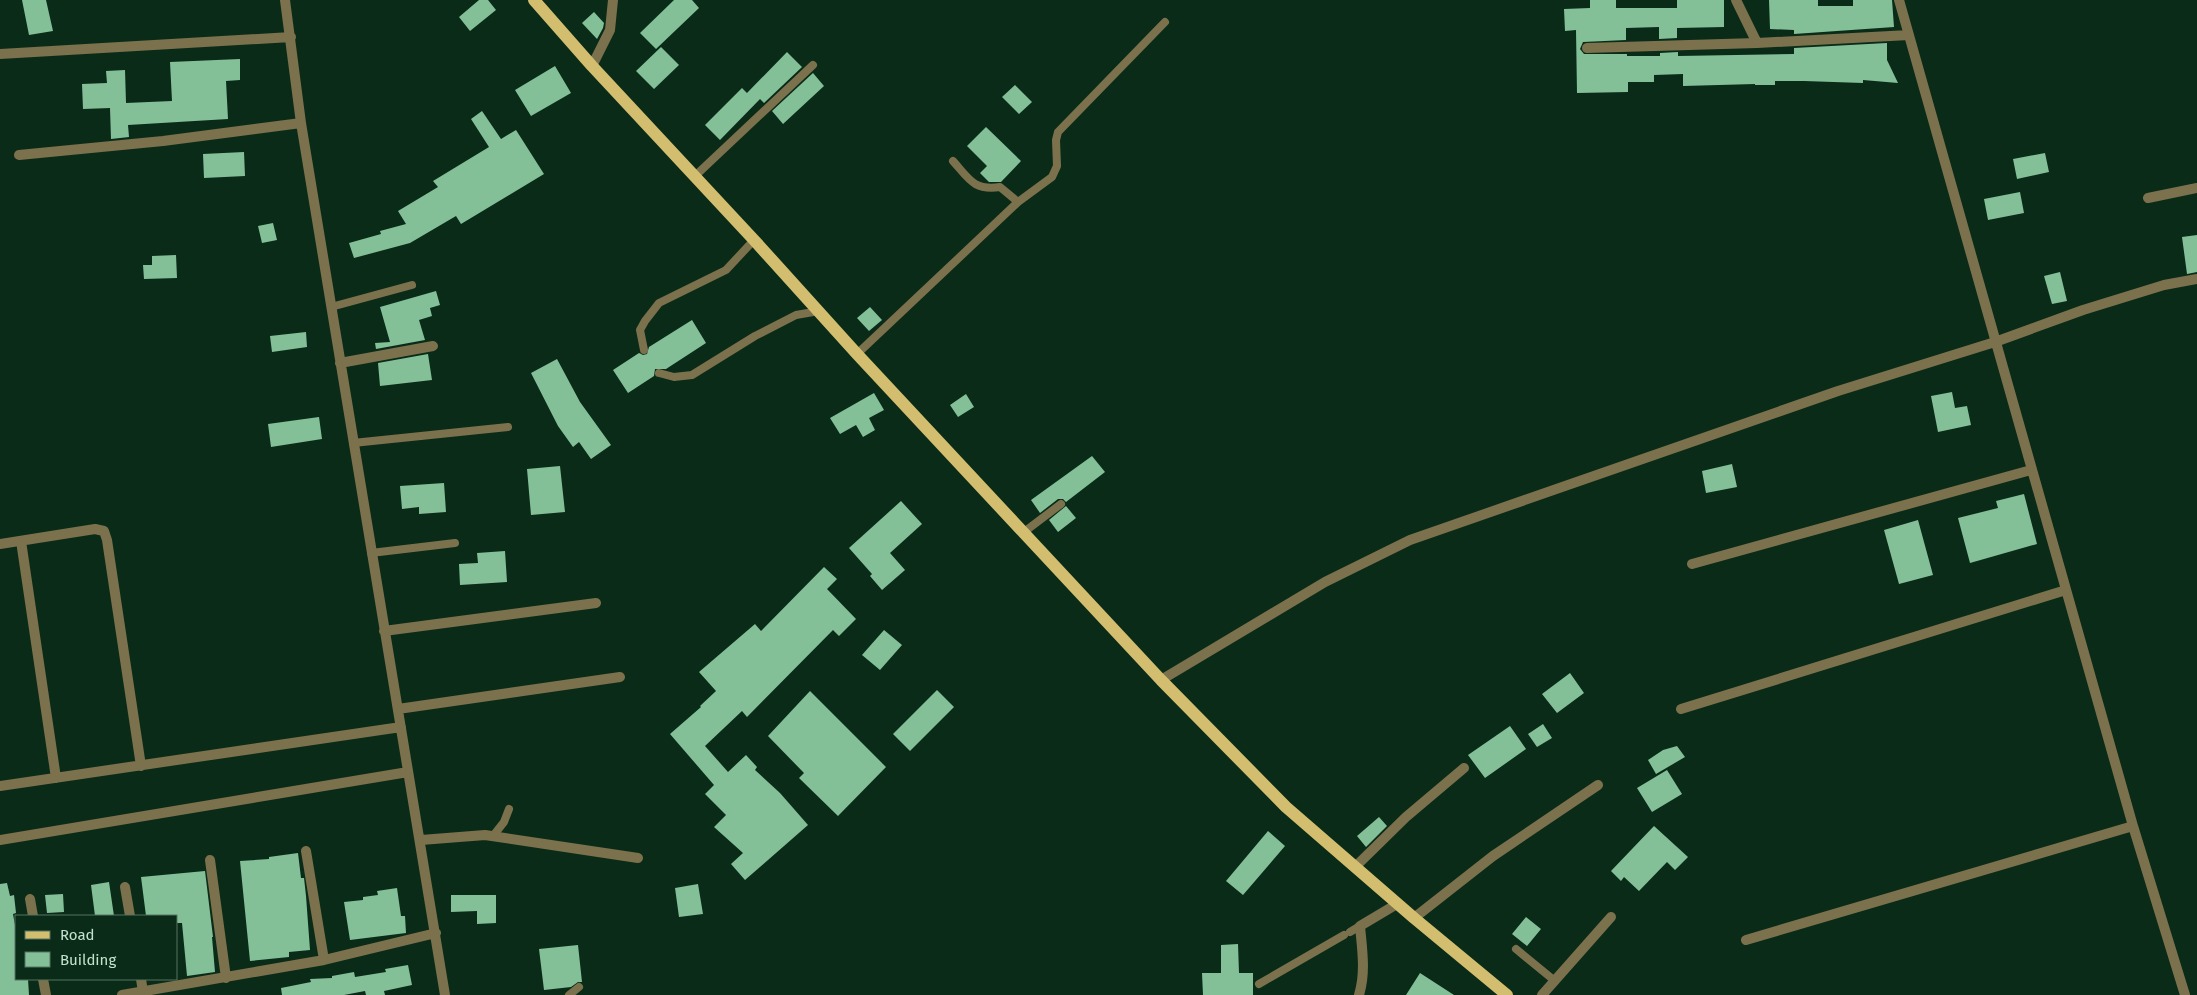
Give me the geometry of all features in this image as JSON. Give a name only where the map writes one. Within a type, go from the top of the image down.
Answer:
[{"type":"main road","points":[[534,0],[592,66],[857,354],[1162,680],[1286,807],[1397,904],[1507,995]]},
{"type":"street","points":[[285,0],[301,123],[384,631],[421,840],[445,995]]},
{"type":"street","points":[[592,66],[610,30],[613,0]]},
{"type":"street","points":[[1736,0],[1757,43]]},
{"type":"street","points":[[1899,0],[2133,826],[2185,995]]},
{"type":"street","points":[[1587,48],[1757,43],[1909,34]]},
{"type":"street","points":[[0,54],[291,37]]},
{"type":"street","points":[[19,155],[163,141],[301,123]]},
{"type":"street","points":[[2148,198],[2197,188]]},
{"type":"street","points":[[1162,680],[1325,582],[1410,540],[1838,391],[1995,342],[2082,310],[2164,285],[2197,279]]},
{"type":"street","points":[[340,363],[433,346]]},
{"type":"street","points":[[1692,564],[2031,470]]},
{"type":"street","points":[[0,544],[95,529],[104,531],[107,540],[141,766]]},
{"type":"street","points":[[21,541],[56,778]]},
{"type":"street","points":[[1681,709],[2066,590]]},
{"type":"street","points":[[384,631],[596,603]]},
{"type":"street","points":[[398,709],[620,677]]},
{"type":"street","points":[[0,786],[401,727]]},
{"type":"street","points":[[1355,867],[1406,817],[1464,768]]},
{"type":"street","points":[[0,840],[408,772]]},
{"type":"street","points":[[1414,918],[1492,856],[1598,785]]},
{"type":"street","points":[[1746,940],[2133,826]]},
{"type":"street","points":[[421,840],[473,835],[493,836],[638,858]]},
{"type":"street","points":[[306,851],[324,960]]},
{"type":"street","points":[[210,860],[226,978]]},
{"type":"street","points":[[125,887],[130,915]]},
{"type":"street","points":[[30,899],[32,915]]},
{"type":"street","points":[[1359,995],[1363,982],[1364,966],[1360,926],[1397,904]]},
{"type":"street","points":[[1542,995],[1611,917]]},
{"type":"street","points":[[122,995],[324,960],[436,933]]},
{"type":"street","points":[[43,980],[46,995]]},
{"type":"street","points":[[140,980],[143,992]]},
{"type":"lane","points":[[857,354],[1018,202],[1052,177],[1057,166],[1056,140],[1058,132],[1165,22]]},
{"type":"lane","points":[[695,176],[813,65]]},
{"type":"lane","points":[[953,161],[973,183],[986,189],[1000,187],[1018,202]]},
{"type":"lane","points":[[644,350],[640,330],[658,303],[726,270],[754,240]]},
{"type":"lane","points":[[331,307],[412,285]]},
{"type":"lane","points":[[659,373],[674,377],[692,375],[755,336],[796,315],[818,311]]},
{"type":"lane","points":[[353,443],[508,427]]},
{"type":"lane","points":[[1024,532],[1061,504]]},
{"type":"lane","points":[[372,553],[455,543]]},
{"type":"lane","points":[[493,836],[504,822],[510,810]]},
{"type":"lane","points":[[1259,984],[1360,926]]},
{"type":"lane","points":[[1516,949],[1555,981]]},
{"type":"lane","points":[[569,995],[578,987]]},
{"type":"building","points":[[22,0],[46,0],[53,31],[29,35]]},
{"type":"building","points":[[479,0],[488,0],[496,10],[470,31],[459,17]]},
{"type":"building","points":[[674,0],[692,0],[699,8],[656,49],[640,33]]},
{"type":"building","points":[[1590,0],[1616,0],[1616,8],[1677,8],[1677,0],[1724,0],[1724,27],[1677,28],[1677,38],[1659,39],[1659,27],[1626,28],[1626,40],[1583,42],[1580,49],[1584,54],[1660,56],[1660,53],[1678,52],[1678,56],[1794,54],[1794,48],[1887,43],[1887,60],[1898,83],[1863,80],[1863,83],[1775,81],[1775,85],[1683,86],[1683,74],[1654,75],[1654,82],[1628,82],[1628,92],[1577,93],[1576,30],[1565,31],[1564,9],[1590,8]]},
{"type":"building","points":[[1769,0],[1818,0],[1818,6],[1853,6],[1853,0],[1892,0],[1894,27],[1794,34],[1794,30],[1770,29]]},
{"type":"building","points":[[594,12],[604,23],[597,39],[582,23]]},
{"type":"building","points":[[661,47],[679,65],[654,89],[636,71]]},
{"type":"building","points":[[787,52],[802,67],[764,103],[760,99],[720,140],[705,125],[742,88],[747,93]]},
{"type":"building","points":[[240,59],[240,80],[226,81],[228,119],[128,125],[129,137],[111,139],[110,108],[83,109],[82,84],[107,83],[106,71],[125,70],[126,103],[172,101],[170,62]]},
{"type":"building","points":[[555,66],[571,93],[531,116],[515,90]]},
{"type":"building","points":[[813,73],[824,86],[783,124],[772,111]]},
{"type":"building","points":[[1015,85],[1032,102],[1019,114],[1002,97]]},
{"type":"building","points":[[482,111],[501,139],[516,130],[544,174],[461,224],[456,216],[410,243],[354,258],[349,243],[381,234],[380,231],[406,224],[398,211],[438,187],[433,181],[489,147],[471,119]]},
{"type":"building","points":[[986,127],[1021,161],[1001,182],[989,182],[980,173],[987,166],[967,146]]},
{"type":"building","points":[[244,152],[245,176],[204,178],[203,154]]},
{"type":"building","points":[[2045,153],[2049,172],[2017,179],[2013,159]]},
{"type":"building","points":[[2020,192],[2024,213],[1988,220],[1984,199]]},
{"type":"building","points":[[273,223],[277,240],[262,243],[258,226]]},
{"type":"building","points":[[2197,235],[2197,272],[2187,274],[2182,237]]},
{"type":"building","points":[[176,255],[177,278],[144,279],[143,265],[152,265],[152,256]]},
{"type":"building","points":[[2060,272],[2067,301],[2052,304],[2044,276]]},
{"type":"building","points":[[436,291],[440,305],[430,308],[432,316],[419,320],[425,340],[376,349],[375,343],[390,342],[380,307]]},
{"type":"building","points":[[870,307],[882,320],[869,331],[857,318]]},
{"type":"building","points":[[692,320],[706,343],[666,369],[655,369],[654,376],[628,393],[613,370],[639,353],[647,354],[649,347]]},
{"type":"building","points":[[306,332],[307,347],[272,352],[270,336]]},
{"type":"building","points":[[428,354],[432,380],[380,386],[378,363]]},
{"type":"building","points":[[557,359],[580,402],[611,445],[591,459],[579,442],[573,447],[558,426],[531,373]]},
{"type":"building","points":[[1952,392],[1955,408],[1967,406],[1971,425],[1938,432],[1931,396]]},
{"type":"building","points":[[874,393],[884,410],[869,418],[875,430],[863,437],[856,425],[840,434],[830,418]]},
{"type":"building","points":[[966,394],[974,407],[958,417],[950,405]]},
{"type":"building","points":[[319,417],[322,439],[271,447],[268,424]]},
{"type":"building","points":[[1092,456],[1105,472],[1066,502],[1063,499],[1058,499],[1040,513],[1031,500]]},
{"type":"building","points":[[1732,464],[1737,487],[1706,493],[1702,471]]},
{"type":"building","points":[[560,466],[565,512],[531,515],[527,469]]},
{"type":"building","points":[[444,483],[446,512],[419,514],[419,507],[402,509],[400,486]]},
{"type":"building","points":[[2024,494],[2037,544],[1970,563],[1958,518],[1998,508],[1996,501]]},
{"type":"building","points":[[901,501],[922,524],[890,553],[905,570],[882,590],[870,576],[872,574],[849,548]]},
{"type":"building","points":[[1066,506],[1076,518],[1058,532],[1049,520]]},
{"type":"building","points":[[1918,520],[1933,575],[1899,584],[1884,530]]},
{"type":"building","points":[[505,551],[507,582],[460,585],[459,564],[478,563],[477,553]]},
{"type":"building","points":[[824,567],[837,579],[827,589],[856,619],[839,636],[833,630],[747,717],[742,711],[705,746],[728,772],[746,755],[757,767],[755,770],[780,793],[808,825],[745,880],[731,864],[743,853],[714,827],[726,815],[705,794],[714,785],[670,734],[716,691],[699,672],[755,624],[761,631]]},
{"type":"building","points":[[884,630],[902,645],[880,670],[862,655]]},
{"type":"building","points":[[1570,673],[1584,693],[1557,713],[1542,694]]},
{"type":"building","points":[[937,690],[954,707],[910,751],[893,734]]},
{"type":"building","points":[[810,691],[886,767],[838,816],[799,778],[804,773],[768,736]]},
{"type":"building","points":[[1543,724],[1552,738],[1537,747],[1528,734]]},
{"type":"building","points":[[1510,726],[1526,749],[1485,778],[1468,755]]},
{"type":"building","points":[[1677,746],[1685,757],[1656,774],[1648,760],[1663,750]]},
{"type":"building","points":[[1667,770],[1682,794],[1652,812],[1637,788]]},
{"type":"building","points":[[1379,817],[1387,826],[1366,847],[1357,836]]},
{"type":"building","points":[[1654,826],[1688,857],[1675,870],[1667,862],[1639,891],[1624,877],[1621,881],[1611,871]]},
{"type":"building","points":[[1268,831],[1285,846],[1243,895],[1226,881]]},
{"type":"building","points":[[298,853],[301,878],[304,878],[310,950],[289,952],[289,957],[250,961],[240,861],[269,859],[269,857]]},
{"type":"building","points":[[205,871],[215,972],[187,976],[182,923],[178,923],[178,915],[146,915],[141,877]]},
{"type":"building","points":[[109,882],[114,915],[95,915],[91,885]]},
{"type":"building","points":[[7,883],[10,896],[14,895],[16,913],[13,914],[15,925],[15,980],[28,980],[29,995],[0,995],[0,884]]},
{"type":"building","points":[[698,884],[703,914],[679,917],[675,888]]},
{"type":"building","points":[[397,888],[401,916],[405,916],[406,933],[350,940],[344,902],[363,900],[363,897],[378,895],[377,891]]},
{"type":"building","points":[[63,894],[64,912],[47,913],[45,895]]},
{"type":"building","points":[[451,895],[496,895],[496,923],[477,924],[477,911],[451,912]]},
{"type":"building","points":[[1526,917],[1541,929],[1527,946],[1512,934]]},
{"type":"building","points":[[1238,944],[1239,973],[1253,973],[1253,995],[1203,995],[1202,973],[1221,973],[1221,945]]},
{"type":"building","points":[[578,945],[582,982],[578,982],[571,987],[544,990],[539,949]]},
{"type":"building","points":[[408,965],[412,985],[384,991],[385,995],[366,995],[365,991],[344,995],[282,995],[281,988],[311,982],[310,979],[332,978],[332,976],[354,972],[355,977],[386,972],[385,969]]},
{"type":"building","points":[[1420,973],[1454,995],[1406,995]]}]
